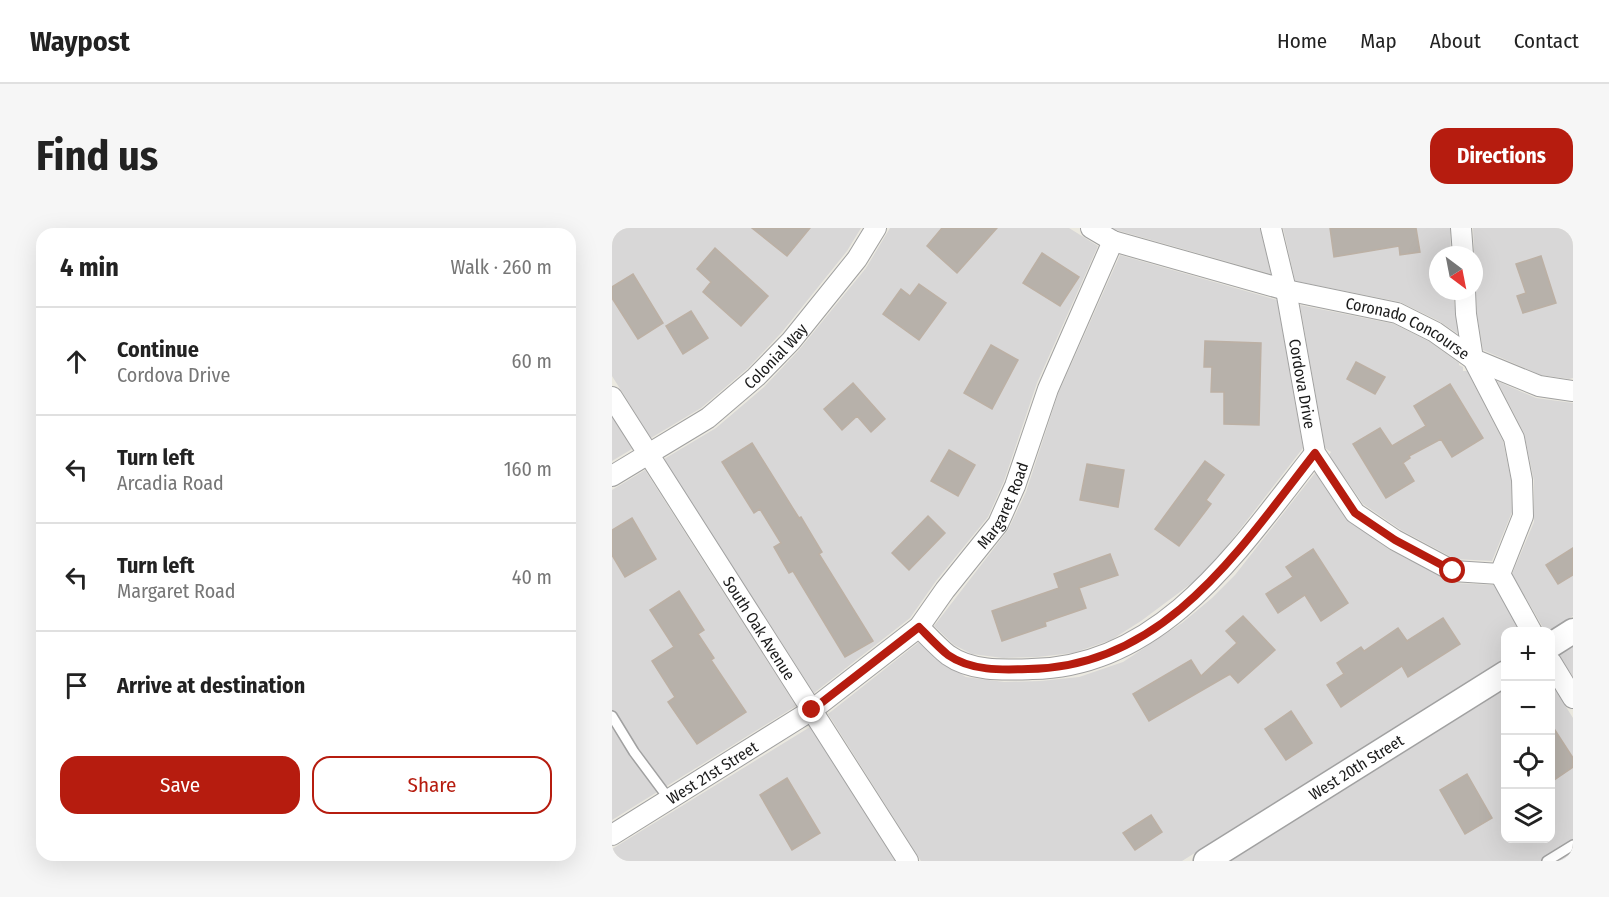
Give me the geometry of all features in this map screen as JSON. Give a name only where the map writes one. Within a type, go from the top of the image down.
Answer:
[{"type":"street","name":"Colonial Way","points":[[612,476],[708,418],[756,377],[791,341],[857,259],[876,228]]},
{"type":"street","name":"Coronado Concourse","points":[[1091,228],[1113,241],[1286,290],[1397,313],[1435,332],[1473,359],[1514,438],[1522,480],[1523,516],[1500,574]]},
{"type":"street","name":"Cordova Drive","points":[[1271,228],[1286,290],[1315,453],[1355,513],[1395,540],[1453,571],[1500,574]]},
{"type":"street","points":[[1461,228],[1462,246]]},
{"type":"street","name":"Margaret Road","points":[[812,710],[919,627],[945,590],[998,524],[1015,486],[1048,389],[1113,241]]},
{"type":"street","points":[[1465,300],[1473,359],[1539,386],[1573,391]]},
{"type":"street","name":"South Oak Avenue","points":[[612,397],[908,861]]},
{"type":"street","points":[[919,627],[948,655],[970,666],[1004,670],[1039,669],[1077,665],[1116,651],[1175,612],[1204,589],[1225,567],[1315,453]]},
{"type":"street","points":[[1500,574],[1529,627]]},
{"type":"street","points":[[1555,642],[1573,631]]},
{"type":"street","points":[[1555,669],[1573,698]]},
{"type":"street","name":"West 20th Street","points":[[1206,861],[1501,676]]},
{"type":"street","name":"West 21st Street","points":[[612,835],[812,710]]},
{"type":"lane","points":[[612,716],[634,752],[669,800]]},
{"type":"lane","points":[[1547,861],[1573,845]]},
{"type":"shaded area","points":[[612,228],[861,228],[847,251],[782,332],[748,368],[701,408],[651,438],[612,376]]},
{"type":"shaded area","points":[[890,228],[1069,228],[1098,246],[1037,383],[1004,481],[988,517],[936,581],[910,618],[814,693],[664,459],[716,428],[764,387],[799,350],[866,268]]},
{"type":"shaded area","points":[[1112,228],[1260,228],[1271,274],[1116,230]]},
{"type":"shaded area","points":[[1283,228],[1450,228],[1451,246],[1429,246],[1429,300],[1454,300],[1458,334],[1439,321],[1400,302],[1295,281]]},
{"type":"shaded area","points":[[1473,228],[1573,228],[1573,378],[1541,375],[1483,350],[1476,300],[1483,300],[1483,246],[1474,246]]},
{"type":"shaded area","points":[[1120,255],[1277,300],[1303,448],[1217,559],[1196,580],[1111,640],[1073,653],[1037,657],[1003,658],[972,654],[954,645],[934,626],[1008,530],[1026,492],[1058,394]]},
{"type":"shaded area","points":[[1300,305],[1394,324],[1430,342],[1459,363],[1463,371],[1467,371],[1503,441],[1511,480],[1512,512],[1492,561],[1455,559],[1401,530],[1363,504],[1329,455],[1331,452],[1325,448]]},
{"type":"shaded area","points":[[1497,381],[1536,398],[1573,403],[1573,616],[1555,627],[1543,627],[1512,574],[1534,522],[1534,481],[1524,433]]},
{"type":"shaded area","points":[[612,417],[632,449],[612,461]]},
{"type":"shaded area","points":[[645,470],[796,706],[612,820],[612,490]]},
{"type":"shaded area","points":[[1315,473],[1346,519],[1390,550],[1454,583],[1494,585],[1518,627],[1501,627],[1501,662],[1182,861],[921,861],[828,714],[919,642],[941,663],[966,677],[1004,682],[1079,677],[1123,662],[1182,623],[1235,575]]},
{"type":"shaded area","points":[[1573,645],[1573,677],[1559,655]]},
{"type":"shaded area","points":[[1555,689],[1573,718],[1573,861],[1229,861],[1501,691],[1501,843],[1555,843]]},
{"type":"shaded area","points":[[810,727],[895,861],[612,861],[612,849]]},
{"type":"building","points":[[752,228],[810,228],[787,256]]},
{"type":"building","points":[[942,228],[997,228],[957,273],[927,246]]},
{"type":"building","points":[[1330,228],[1416,228],[1420,252],[1400,255],[1399,246],[1334,257]]},
{"type":"building","points":[[715,248],[768,296],[741,326],[703,292],[711,282],[697,269]]},
{"type":"building","points":[[1042,253],[1079,277],[1060,306],[1023,283]]},
{"type":"building","points":[[1541,256],[1556,303],[1523,313],[1517,296],[1526,293],[1516,264]]},
{"type":"building","points":[[633,274],[663,323],[638,339],[612,298],[612,287]]},
{"type":"building","points":[[919,284],[946,303],[919,340],[883,314],[901,289],[910,296]]},
{"type":"building","points":[[691,311],[708,338],[683,354],[666,326]]},
{"type":"building","points":[[1205,341],[1261,343],[1259,425],[1224,424],[1224,392],[1211,392],[1212,367],[1204,367]]},
{"type":"building","points":[[991,345],[1018,360],[992,409],[964,393]]},
{"type":"building","points":[[1356,362],[1385,377],[1375,394],[1347,379]]},
{"type":"building","points":[[853,383],[885,419],[871,432],[857,416],[842,430],[824,409]]},
{"type":"building","points":[[1450,384],[1483,438],[1452,457],[1441,439],[1409,456],[1410,458],[1403,463],[1414,481],[1386,498],[1353,444],[1380,428],[1392,446],[1426,426],[1414,406]]},
{"type":"building","points":[[752,443],[799,518],[801,517],[822,552],[819,554],[873,641],[845,657],[793,571],[789,573],[774,547],[781,543],[760,509],[754,513],[722,462]]},
{"type":"building","points":[[949,450],[975,465],[958,496],[931,481]]},
{"type":"building","points":[[1205,461],[1224,475],[1206,500],[1211,504],[1179,546],[1155,529]]},
{"type":"building","points":[[1087,464],[1124,470],[1118,507],[1080,500]]},
{"type":"building","points":[[928,516],[945,533],[909,570],[892,553]]},
{"type":"building","points":[[632,518],[656,559],[625,577],[612,555],[612,530]]},
{"type":"building","points":[[1573,548],[1573,575],[1558,584],[1546,565]]},
{"type":"building","points":[[1313,549],[1348,603],[1321,621],[1305,595],[1278,613],[1266,594],[1293,577],[1286,567]]},
{"type":"building","points":[[1110,554],[1118,575],[1079,588],[1086,608],[1045,622],[1046,626],[1002,641],[992,611],[1059,588],[1054,574]]},
{"type":"building","points":[[679,591],[704,630],[698,634],[714,658],[711,660],[746,712],[697,744],[668,702],[675,697],[652,661],[674,647],[650,610]]},
{"type":"building","points":[[1243,616],[1275,650],[1238,683],[1230,674],[1149,721],[1133,694],[1191,660],[1201,676],[1237,643],[1226,631]]},
{"type":"building","points":[[1443,618],[1460,644],[1408,677],[1402,666],[1341,707],[1327,685],[1344,674],[1337,663],[1361,647],[1364,651],[1398,628],[1407,641]]},
{"type":"building","points":[[1291,711],[1312,743],[1286,760],[1265,729]]},
{"type":"building","points":[[1555,730],[1573,758],[1573,767],[1555,779]]},
{"type":"building","points":[[1467,774],[1492,818],[1465,834],[1440,790]]},
{"type":"building","points":[[787,778],[820,833],[792,850],[760,795]]},
{"type":"building","points":[[1151,815],[1162,832],[1135,850],[1123,833]]},
{"type":"route","points":[[812,710],[919,627],[948,655],[970,666],[1004,670],[1039,669],[1077,665],[1116,651],[1148,632],[1204,589],[1225,567],[1315,453],[1355,513],[1395,540],[1453,571]]}]
